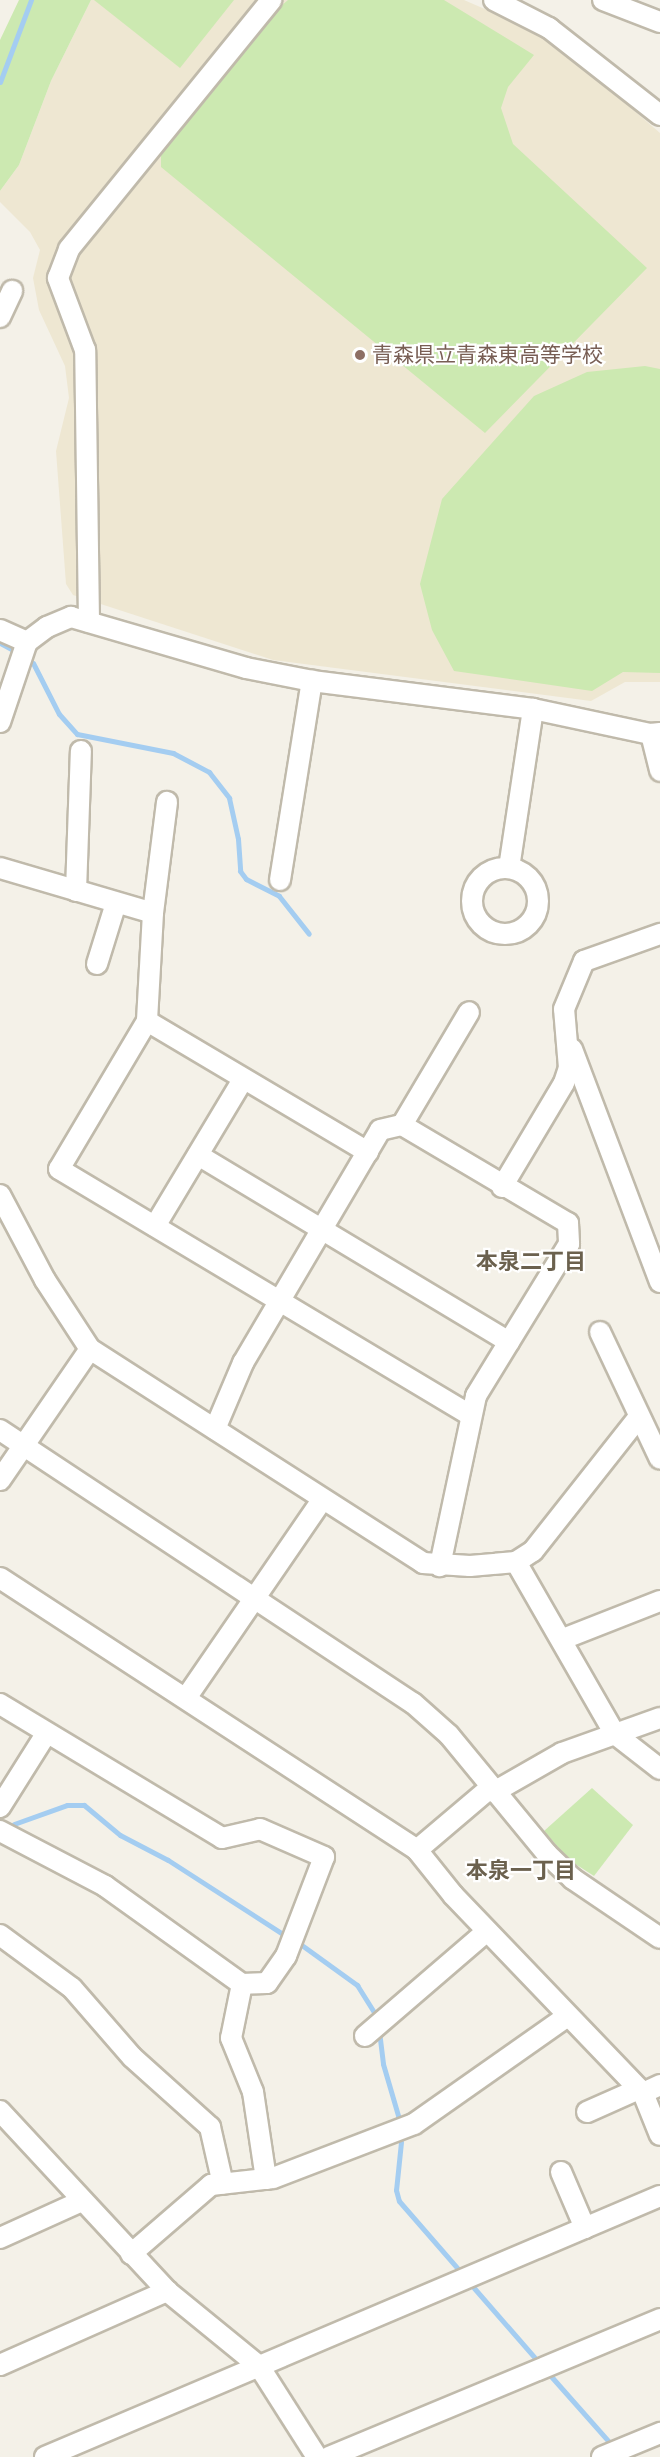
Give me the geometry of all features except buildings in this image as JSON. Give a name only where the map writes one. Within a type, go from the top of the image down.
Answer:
[{"type":"street","points":[[89,622],[85,350],[58,278],[69,249],[271,0]]},
{"type":"street","points":[[494,0],[549,28],[660,115]]},
{"type":"street","points":[[603,0],[660,22]]},
{"type":"street","points":[[0,317],[12,291]]},
{"type":"street","points":[[0,722],[27,642],[47,627],[71,617],[246,668],[312,681],[533,709],[655,734],[660,771]]},
{"type":"street","points":[[0,630],[27,642]]},
{"type":"street","points":[[280,880],[312,681]]},
{"type":"street","points":[[509,868],[533,709]]},
{"type":"street","points":[[76,891],[81,751]]},
{"type":"street","points":[[167,802],[153,913],[147,1022],[59,1170],[470,1415]]},
{"type":"street","points":[[0,868],[153,913]]},
{"type":"street","points":[[97,964],[116,903]]},
{"type":"street","points":[[502,1187],[564,1083],[569,1068],[564,1009],[584,961],[660,934]]},
{"type":"street","points":[[402,1125],[469,1012]]},
{"type":"street","points":[[147,1022],[242,1081],[368,1152]]},
{"type":"street","points":[[568,1038],[660,1282]]},
{"type":"street","points":[[155,1226],[242,1081]]},
{"type":"street","points":[[215,1429],[243,1362],[380,1130],[402,1125],[502,1187],[568,1223],[569,1244],[476,1395],[440,1566]]},
{"type":"street","points":[[198,1155],[509,1342]]},
{"type":"street","points":[[0,1194],[45,1280],[90,1349],[423,1563],[440,1566],[516,1562],[533,1551],[639,1417]]},
{"type":"street","points":[[600,1332],[660,1459]]},
{"type":"street","points":[[0,1480],[90,1349]]},
{"type":"street","points":[[0,1430],[413,1703],[449,1735],[492,1790],[573,1879],[660,1938]]},
{"type":"street","points":[[186,1698],[253,1597],[322,1500]]},
{"type":"street","points":[[516,1562],[615,1734],[660,1769]]},
{"type":"street","points":[[0,1578],[417,1850],[566,2017],[647,2089],[660,2135]]},
{"type":"street","points":[[562,1639],[660,1602]]},
{"type":"street","points":[[0,1704],[46,1734],[222,1838],[260,1829],[324,1857],[286,1956],[267,1983],[242,1984],[105,1886],[0,1831]]},
{"type":"street","points":[[417,1850],[492,1790],[562,1753],[660,1718]]},
{"type":"street","points":[[0,1807],[46,1734]]},
{"type":"street","points":[[365,2036],[487,1931]]},
{"type":"street","points":[[0,1935],[72,1988],[132,2057],[210,2127],[223,2184]]},
{"type":"street","points":[[242,1984],[231,2038],[253,2092],[266,2179]]},
{"type":"street","points":[[131,2254],[211,2185],[266,2179],[414,2124],[566,2017]]},
{"type":"street","points":[[587,2112],[647,2089]]},
{"type":"street","points":[[0,2111],[167,2290],[258,2366],[317,2457]]},
{"type":"street","points":[[561,2172],[585,2228]]},
{"type":"street","points":[[45,2457],[660,2196]]},
{"type":"street","points":[[0,2238],[82,2201]]},
{"type":"street","points":[[0,2365],[167,2290]]},
{"type":"street","points":[[329,2457],[660,2319]]},
{"type":"street","points":[[602,2457],[660,2433]]},
{"type":"shaded area","name":"青森県立青森東高等学校","points":[[91,0],[464,0],[549,37],[660,133],[660,682],[625,682],[591,701],[273,660],[73,595],[66,584],[56,451],[69,398],[65,366],[39,310],[33,278],[40,250],[30,232],[0,202],[0,191],[19,165],[51,81]]},
{"type":"green space","points":[[19,0],[91,0],[51,81],[19,165],[0,191],[0,40]]},
{"type":"green space","points":[[94,0],[234,0],[180,68]]},
{"type":"green space","points":[[288,0],[444,0],[534,55],[508,87],[501,108],[513,144],[647,268],[485,433],[161,167],[161,152],[273,13]]},
{"type":"green space","points":[[645,366],[660,369],[660,673],[623,672],[592,691],[454,671],[432,630],[420,584],[442,499],[534,396],[587,372]]},
{"type":"green space","points":[[592,1788],[633,1825],[594,1876],[569,1860],[544,1831]]},
{"type":"waterway","points":[[0,82],[31,0]]},
{"type":"waterway","points":[[0,643],[17,652]]},
{"type":"waterway","points":[[33,663],[59,714],[77,734],[173,753],[209,772],[229,798],[238,839],[240,871],[246,879],[279,896],[309,934]]},
{"type":"waterway","points":[[14,1824],[67,1805],[84,1805],[120,1835],[168,1860],[286,1936]]},
{"type":"waterway","points":[[303,1946],[357,1985],[376,2016]]},
{"type":"waterway","points":[[379,2031],[383,2064],[400,2122]]},
{"type":"waterway","points":[[401,2142],[396,2190],[399,2201],[459,2270]]},
{"type":"waterway","points":[[474,2288],[536,2359]]},
{"type":"waterway","points":[[549,2374],[611,2444]]},
{"type":"place","name":"青森県立青森東高等学校","points":[[360,355]]},
{"type":"district","name":"本泉二丁目","points":[[531,1262]]},
{"type":"district","name":"本泉一丁目","points":[[521,1871]]}]
